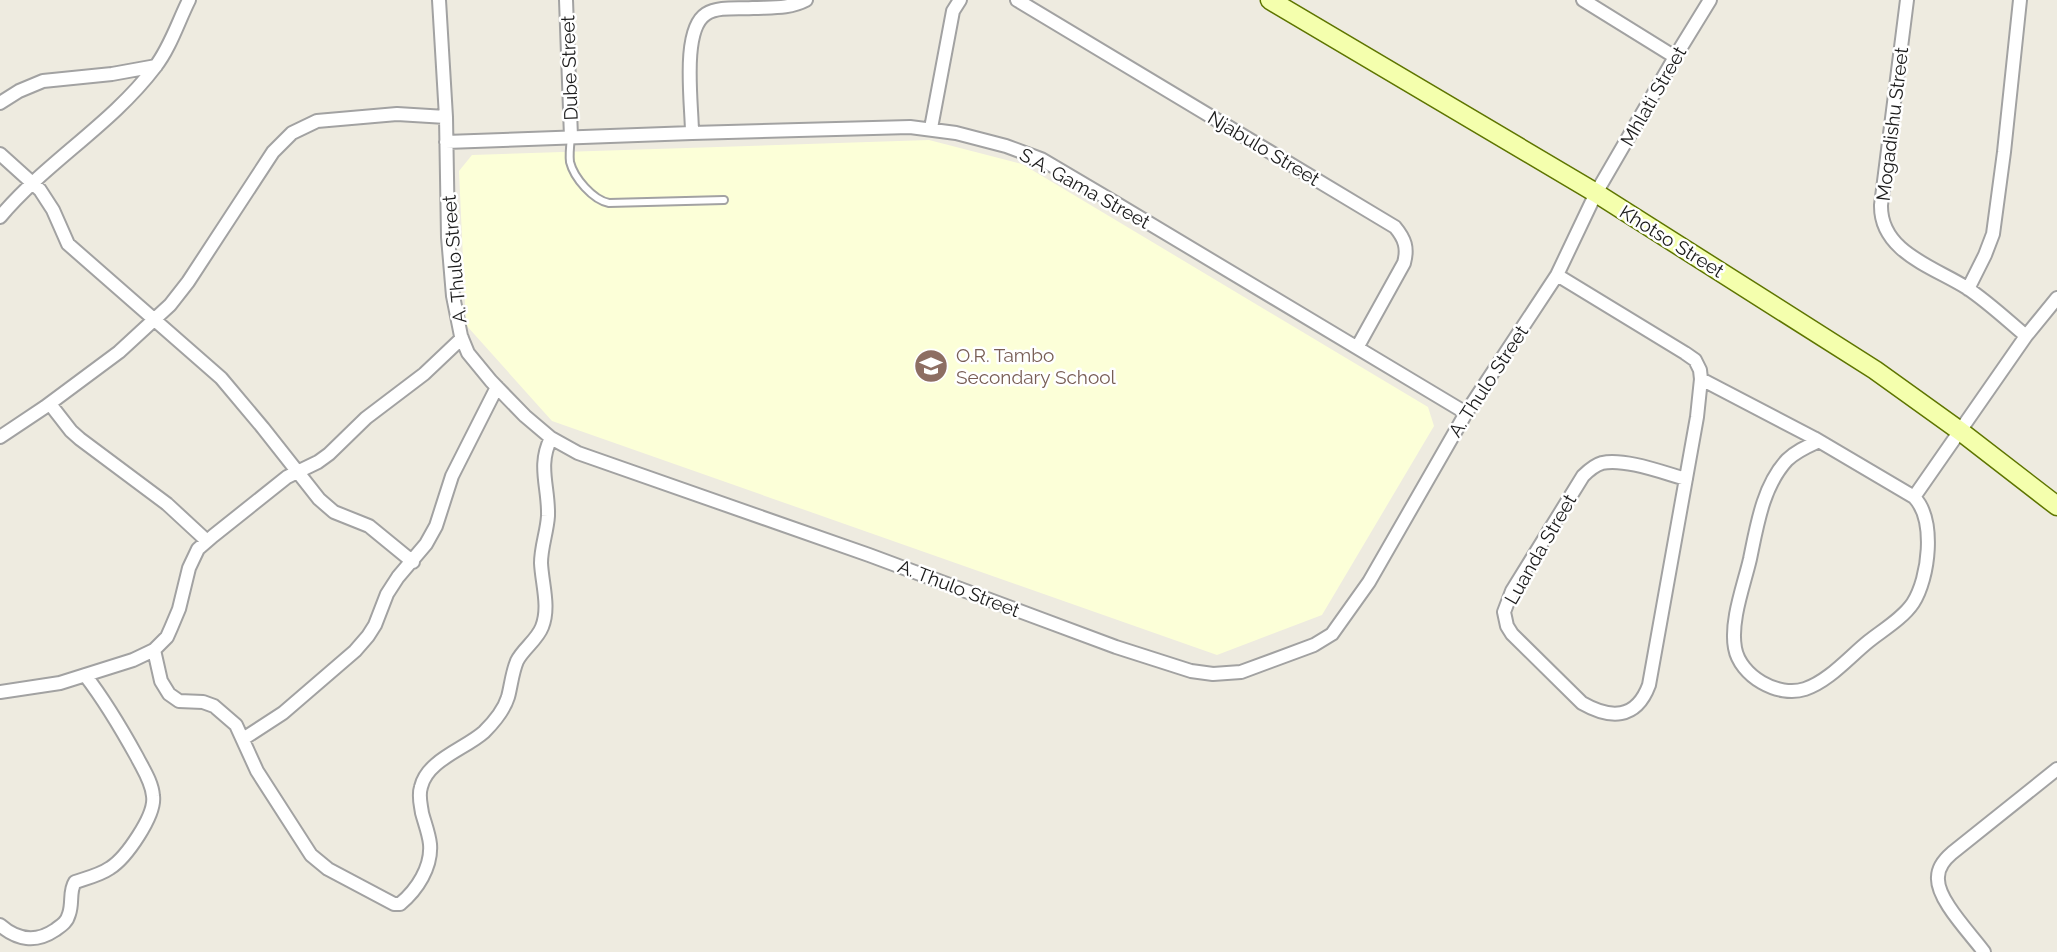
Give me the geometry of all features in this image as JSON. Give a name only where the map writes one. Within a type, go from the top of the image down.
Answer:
[{"type":"street","points":[[0,217],[21,193],[122,104],[156,66],[189,0]]},
{"type":"street","name":"A. Thulo Street","points":[[439,0],[446,117],[448,237],[453,296],[468,353],[525,416],[551,438],[578,453],[869,555],[1116,647],[1191,671],[1226,674],[1241,672],[1303,649],[1332,634],[1369,582],[1466,412],[1557,275],[1596,193]]},
{"type":"street","name":"Dube Street","points":[[566,0],[571,137]]},
{"type":"street","points":[[692,133],[690,52],[691,37],[696,24],[704,15],[715,10],[786,7],[806,0]]},
{"type":"street","points":[[931,128],[953,11],[960,0]]},
{"type":"street","name":"Njabulo Street","points":[[1017,0],[1395,227],[1406,247],[1404,263],[1358,346]]},
{"type":"street","name":"Khotso Street","points":[[1270,0],[1596,193],[1875,370],[2057,506]]},
{"type":"street","points":[[1583,0],[1675,57]]},
{"type":"street","name":"Mhlati Street","points":[[1596,193],[1710,0]]},
{"type":"street","name":"Mogadishu Street","points":[[1907,0],[1881,205],[1884,229],[1895,242],[1920,262],[1968,289],[2026,336]]},
{"type":"street","points":[[1968,289],[1993,234],[2021,0]]},
{"type":"street","points":[[0,103],[43,81],[112,74],[156,66]]},
{"type":"street","points":[[0,437],[50,404],[119,352],[155,320],[181,292],[272,152],[292,133],[317,121],[397,114],[446,117]]},
{"type":"street","name":"S.A. Gama Street","points":[[446,142],[910,127],[931,128],[1006,146],[1041,159],[1466,412]]},
{"type":"street","points":[[0,154],[33,183],[49,202],[68,244],[221,378],[319,499],[334,512],[369,526],[413,562]]},
{"type":"street","points":[[1557,275],[1685,353],[1698,365],[1701,379],[1819,441],[1914,497],[1923,509],[1928,554],[1921,588],[1911,606],[1837,669],[1807,688],[1786,692],[1751,675],[1737,659],[1734,643],[1737,616],[1756,526],[1767,492],[1786,461],[1819,441]]},
{"type":"street","points":[[1914,497],[2026,336],[2057,298]]},
{"type":"street","points":[[0,692],[60,683],[133,660],[154,650],[167,637],[179,609],[189,568],[198,549],[275,486],[329,454],[366,418],[424,374],[462,338]]},
{"type":"street","name":"Luanda Street","points":[[1686,479],[1633,465],[1598,464],[1583,475],[1508,599],[1504,612],[1512,634],[1582,703],[1594,709],[1611,714],[1623,713],[1637,707],[1644,699],[1649,685],[1686,479],[1697,417],[1701,379]]},
{"type":"street","points":[[243,739],[283,713],[355,651],[368,636],[393,585],[413,562],[436,526],[452,476],[497,387]]},
{"type":"street","points":[[50,404],[80,439],[167,504],[206,541]]},
{"type":"street","points":[[154,650],[161,681],[169,694],[179,701],[203,702],[214,706],[236,725],[262,779],[311,855],[328,869],[394,904],[402,903],[424,875],[430,855],[420,800],[422,783],[444,758],[484,732],[495,719],[505,705],[519,658],[543,625],[545,606],[541,554],[548,506],[543,464],[551,438]]},
{"type":"street","points":[[0,925],[17,936],[29,939],[47,936],[65,923],[70,912],[72,885],[110,869],[124,856],[149,818],[153,806],[153,792],[137,757],[103,698],[85,675]]},
{"type":"street","points":[[1984,952],[1942,895],[1937,878],[1939,870],[1952,853],[2057,769]]},
{"type":"lane","points":[[571,137],[569,150],[572,167],[585,187],[600,201],[723,200]]},
{"type":"shaded area","name":"O.R. Tambo Secondary School","points":[[929,140],[1022,164],[1428,407],[1434,426],[1322,615],[1217,655],[552,421],[466,325],[459,171],[472,155]]},
{"type":"place","name":"O.R. Tambo Secondary School","points":[[931,366]]}]
